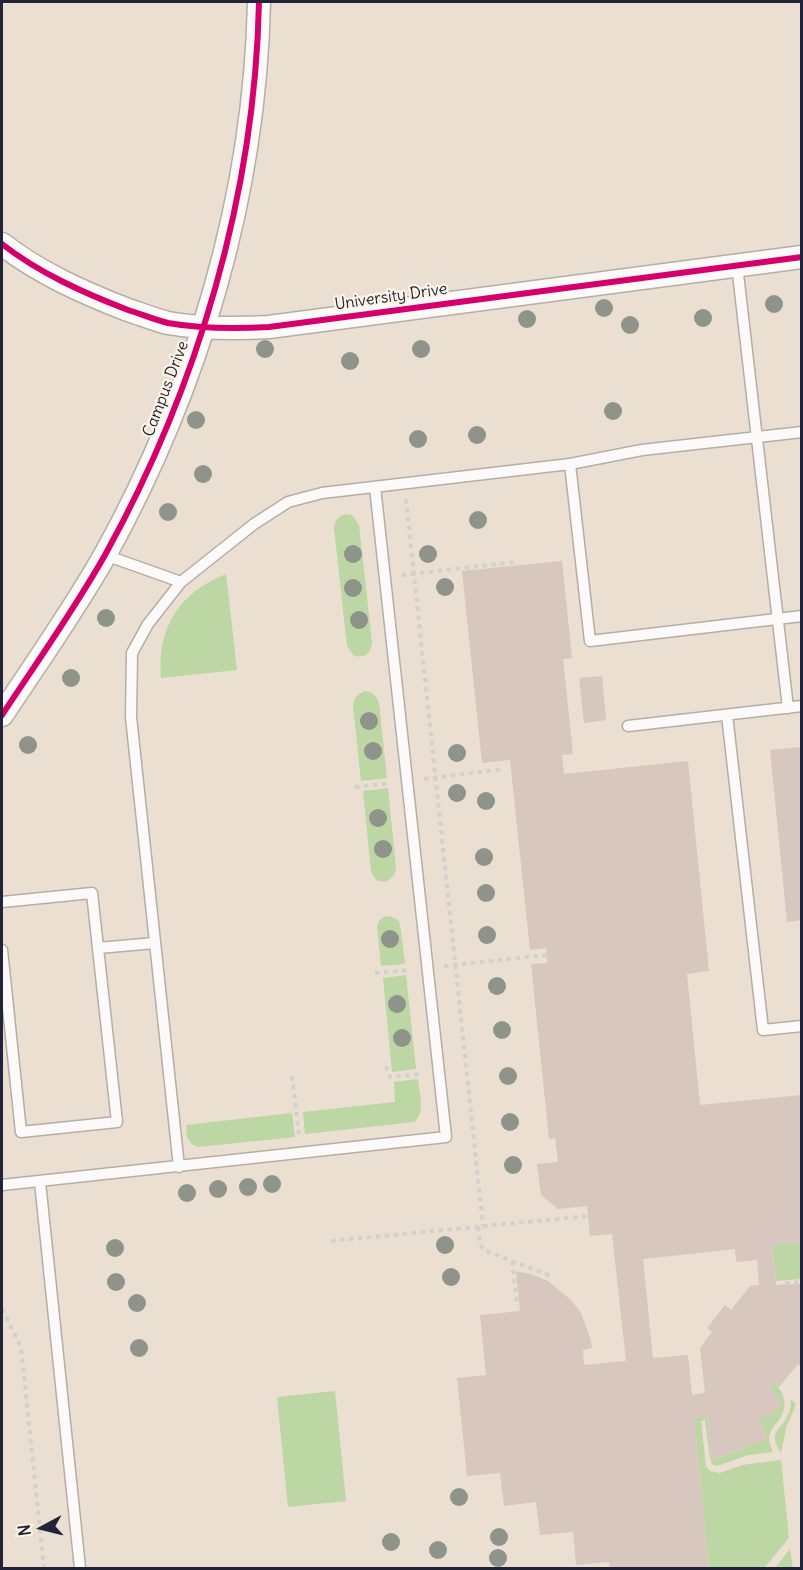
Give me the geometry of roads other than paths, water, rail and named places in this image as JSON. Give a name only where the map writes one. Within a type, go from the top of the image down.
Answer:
[{"type":"street","name":"Campus Drive","points":[[2,715],[61,627],[105,555],[125,517],[161,440],[204,328],[240,176],[252,92],[259,2]]},
{"type":"street","name":"University Drive","points":[[2,244],[53,277],[105,301],[165,322],[204,328],[235,329],[269,327],[801,257]]},
{"type":"lane","points":[[737,265],[788,708]]},
{"type":"lane","points":[[179,1167],[131,717],[132,653],[148,624],[182,582],[254,524],[288,502],[322,493],[570,464],[642,450],[801,432]]},
{"type":"lane","points":[[570,464],[591,641],[801,616]]},
{"type":"lane","points":[[2,1185],[446,1137],[375,487]]},
{"type":"lane","points":[[105,555],[182,582]]},
{"type":"lane","points":[[628,726],[801,706]]},
{"type":"lane","points":[[727,715],[763,1029],[801,1026]]},
{"type":"lane","points":[[2,902],[92,893],[117,1122],[21,1132],[2,950]]},
{"type":"lane","points":[[98,948],[155,942]]},
{"type":"lane","points":[[40,1182],[80,1569]]}]
